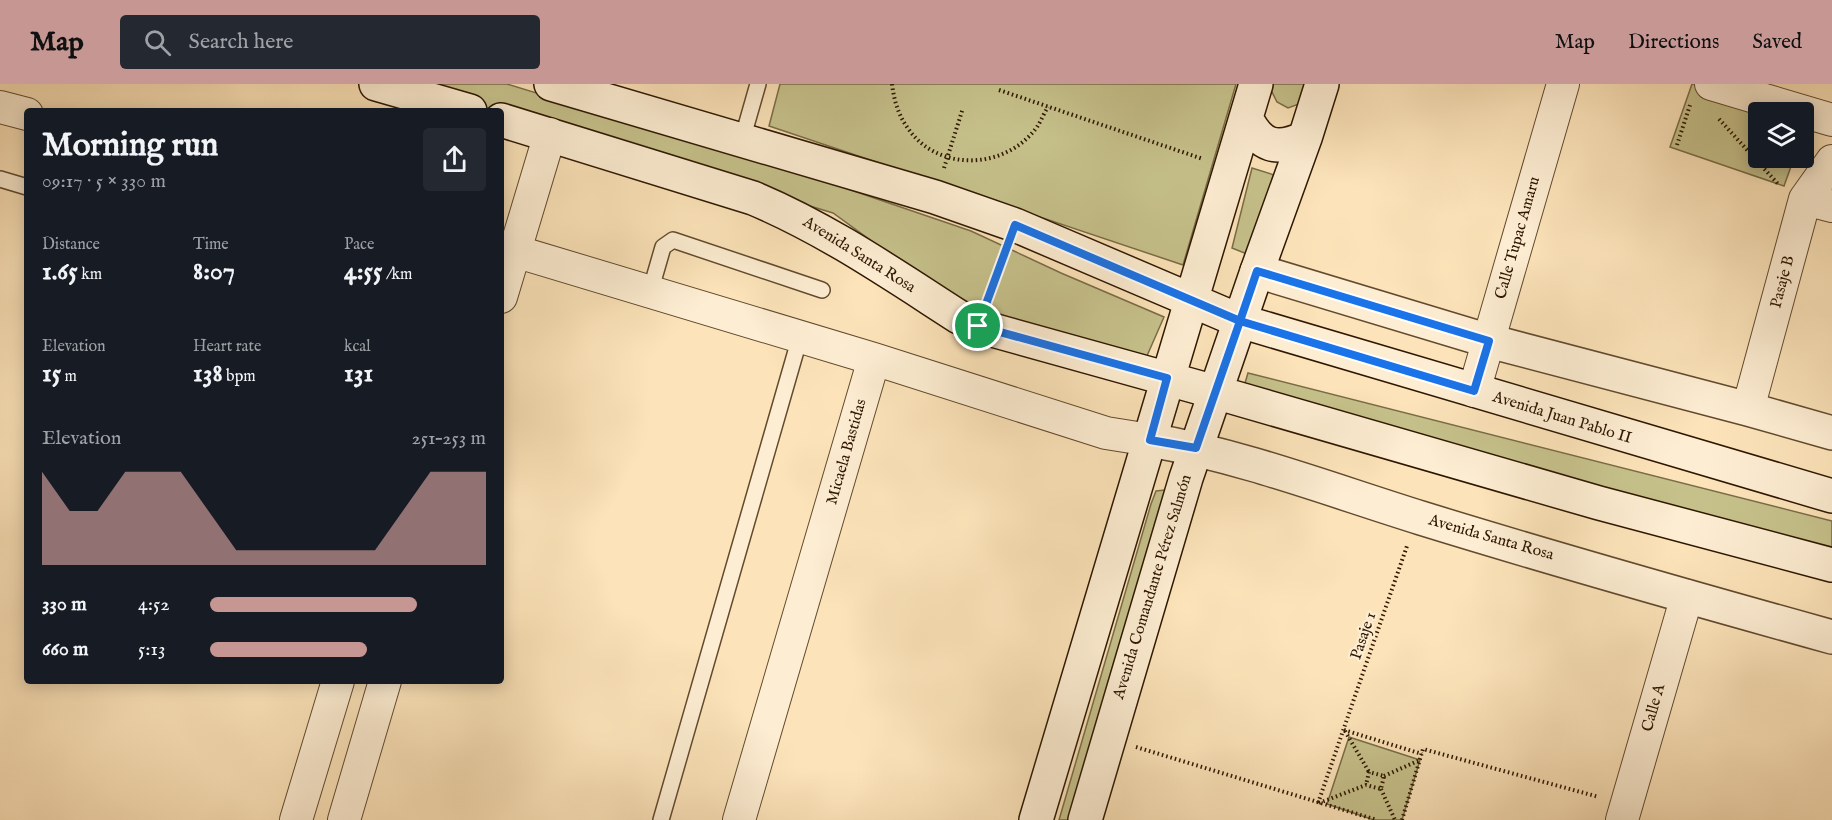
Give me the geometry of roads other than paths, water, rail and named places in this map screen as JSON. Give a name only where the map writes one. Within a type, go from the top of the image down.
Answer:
[{"type":"main road","points":[[376,84],[460,108]]},
{"type":"main road","points":[[551,84],[935,197],[1015,225],[1191,300]]},
{"type":"main road","points":[[1036,820],[1256,84]]},
{"type":"main road","name":"Avenida Comandante Pérez Salmón","points":[[1085,820],[1196,448],[1322,84]]},
{"type":"main road","points":[[1246,118],[1255,134],[1270,144],[1288,146],[1305,138]]},
{"type":"main road","name":"Avenida Santa Rosa","points":[[504,127],[550,134],[753,198],[791,214],[828,234],[959,317],[978,326],[1215,392]]},
{"type":"main road","points":[[1257,271],[1489,341],[1832,433]]},
{"type":"main road","name":"Avenida Juan Pablo II","points":[[1191,300],[1240,321],[1832,496]]},
{"type":"main road","points":[[1215,392],[1576,496],[1832,566]]},
{"type":"main road","name":"Avenida Santa Rosa","points":[[1150,440],[1196,448],[1430,521],[1832,637]]},
{"type":"street","name":"Calle Tupac Amaru","points":[[1474,391],[1563,84]]},
{"type":"street","points":[[1701,92],[1832,120]]},
{"type":"street","points":[[0,107],[24,113]]},
{"type":"street","points":[[504,276],[508,249],[550,134]]},
{"type":"street","name":"Pasaje B","points":[[1748,409],[1807,198],[1832,161]]},
{"type":"street","points":[[508,249],[874,359],[1106,433],[1150,440]]},
{"type":"street","name":"Micaela Bastidas","points":[[739,820],[874,359]]},
{"type":"street","name":"Calle A","points":[[1612,809],[1687,596]]},
{"type":"street","points":[[296,820],[337,684]]},
{"type":"street","points":[[344,820],[384,684]]},
{"type":"lane","points":[[741,140],[758,84]]},
{"type":"lane","points":[[0,179],[24,186]]},
{"type":"lane","points":[[650,292],[663,247],[673,240],[822,290]]},
{"type":"lane","points":[[661,820],[800,338]]}]
